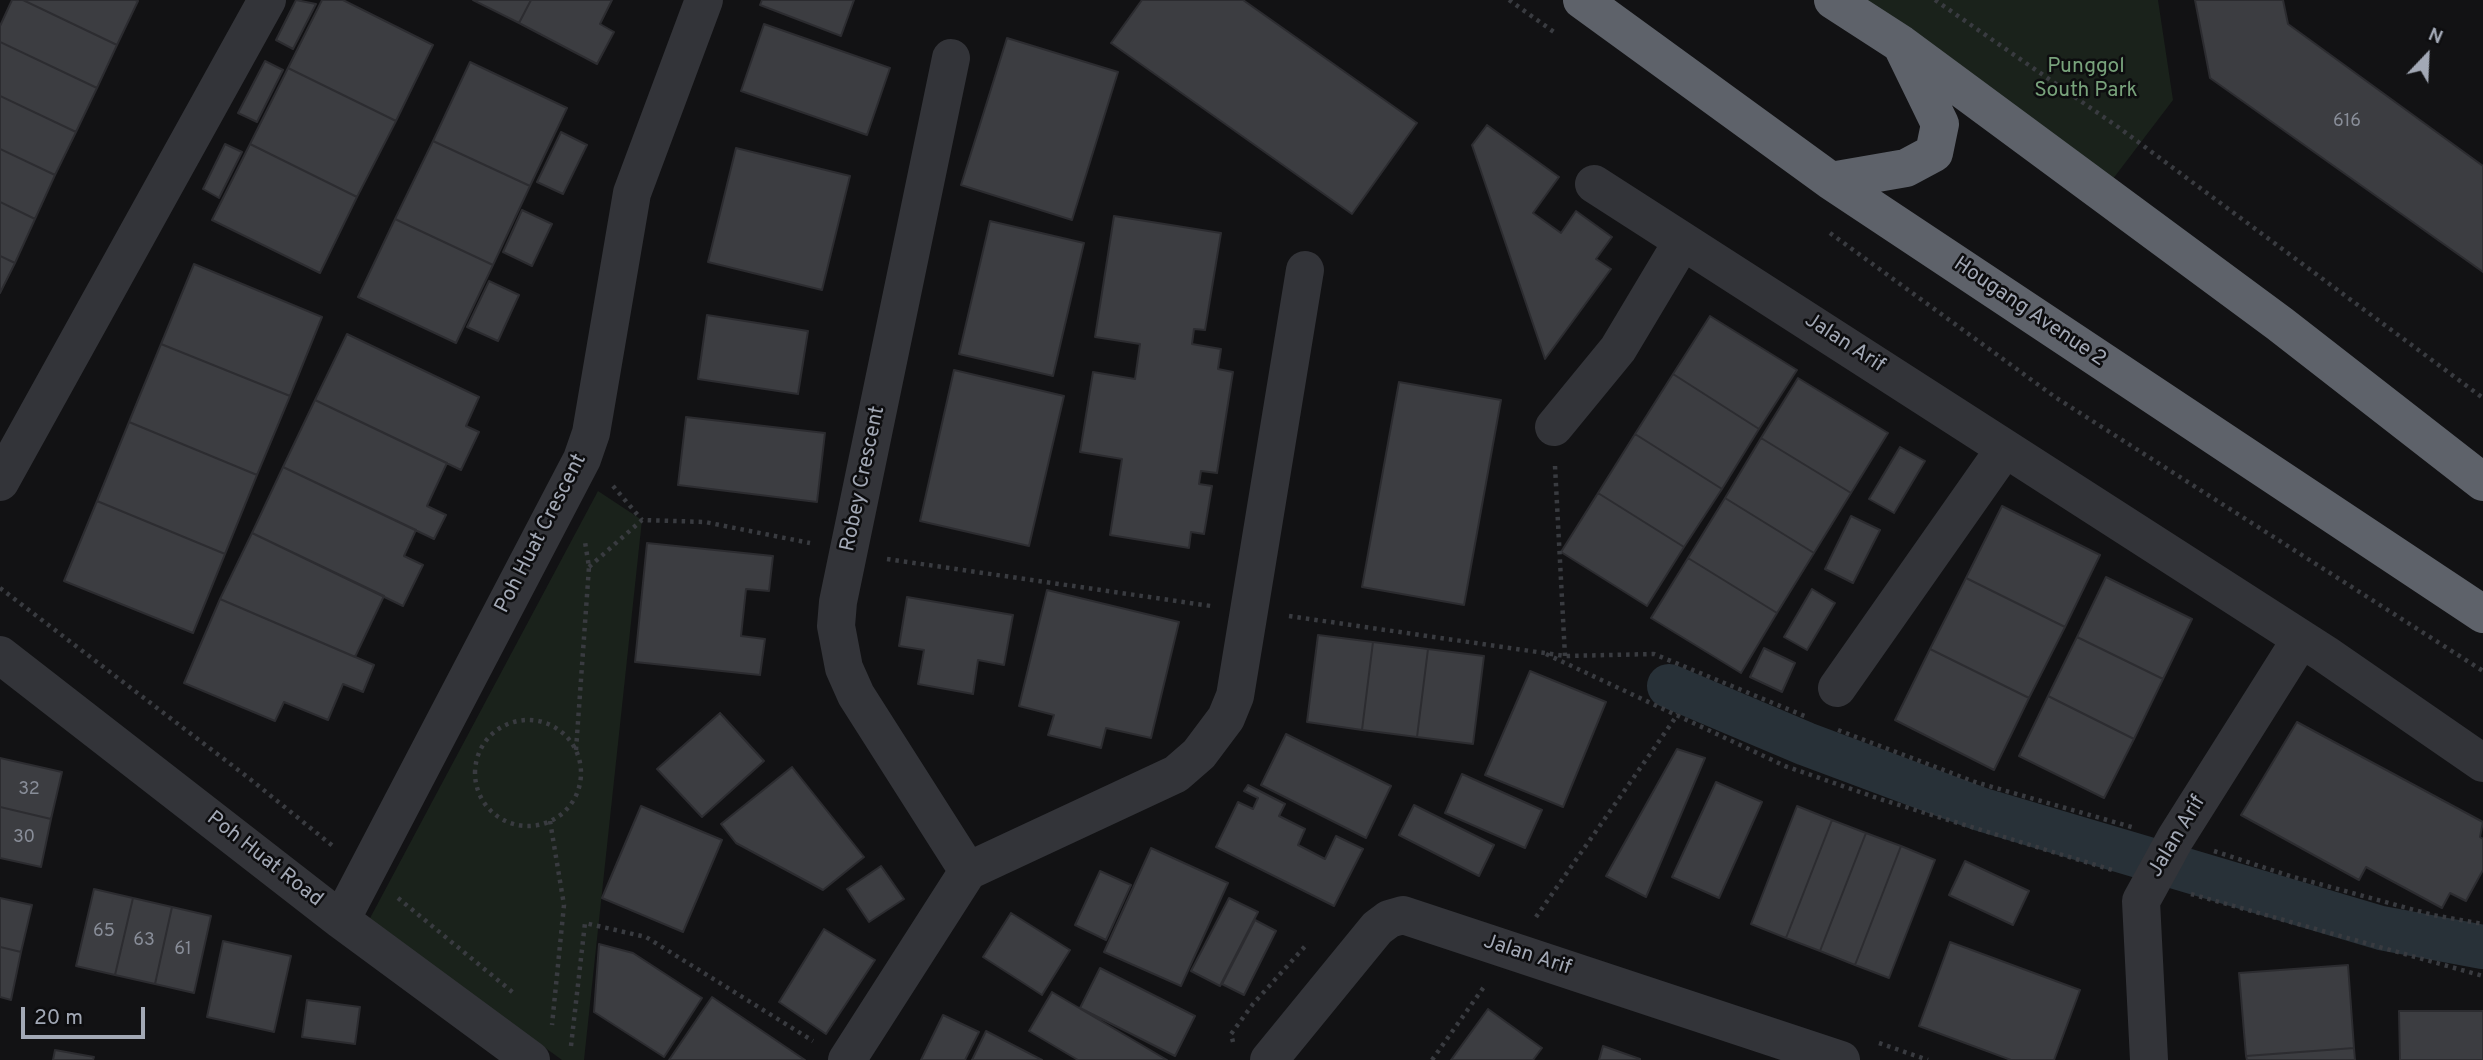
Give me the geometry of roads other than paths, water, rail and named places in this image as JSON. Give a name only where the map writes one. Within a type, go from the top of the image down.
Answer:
[{"type":"highway","name":"Hougang Avenue 2","points":[[1582,0],[1831,181],[2483,614]]},
{"type":"highway","points":[[1833,0],[1901,44],[2280,324],[2483,482]]},
{"type":"highway","points":[[1831,181],[1906,168],[1934,153],[1940,124],[1901,44]]},
{"type":"street","points":[[0,482],[267,0]]},
{"type":"street","name":"Poh Huat Crescent","points":[[341,920],[582,459],[591,433],[632,193],[704,0]]},
{"type":"street","name":"Robey Crescent","points":[[951,58],[849,551],[836,626],[844,668],[856,695],[968,871]]},
{"type":"street","name":"Jalan Arif","points":[[1594,184],[2301,639],[2483,763]]},
{"type":"street","points":[[1553,427],[1618,349],[1682,242]]},
{"type":"street","points":[[847,1060],[968,871],[1176,774],[1199,754],[1226,718],[1263,613],[1305,270]]},
{"type":"street","points":[[1837,688],[2004,450]]},
{"type":"street","name":"Jalan Arif","points":[[2149,1060],[2141,901],[2175,839],[2301,639]]},
{"type":"street","name":"Poh Huat Road","points":[[0,655],[341,920],[548,1050]]},
{"type":"street","name":"Jalan Arif","points":[[1269,1060],[1377,928],[1389,919],[1402,915],[1842,1060]]},
{"type":"waterway","points":[[1669,686],[1806,744],[1980,809],[2381,928],[2483,947]]},
{"type":"park label","name":"Punggol South Park","points":[[2086,80]]}]
